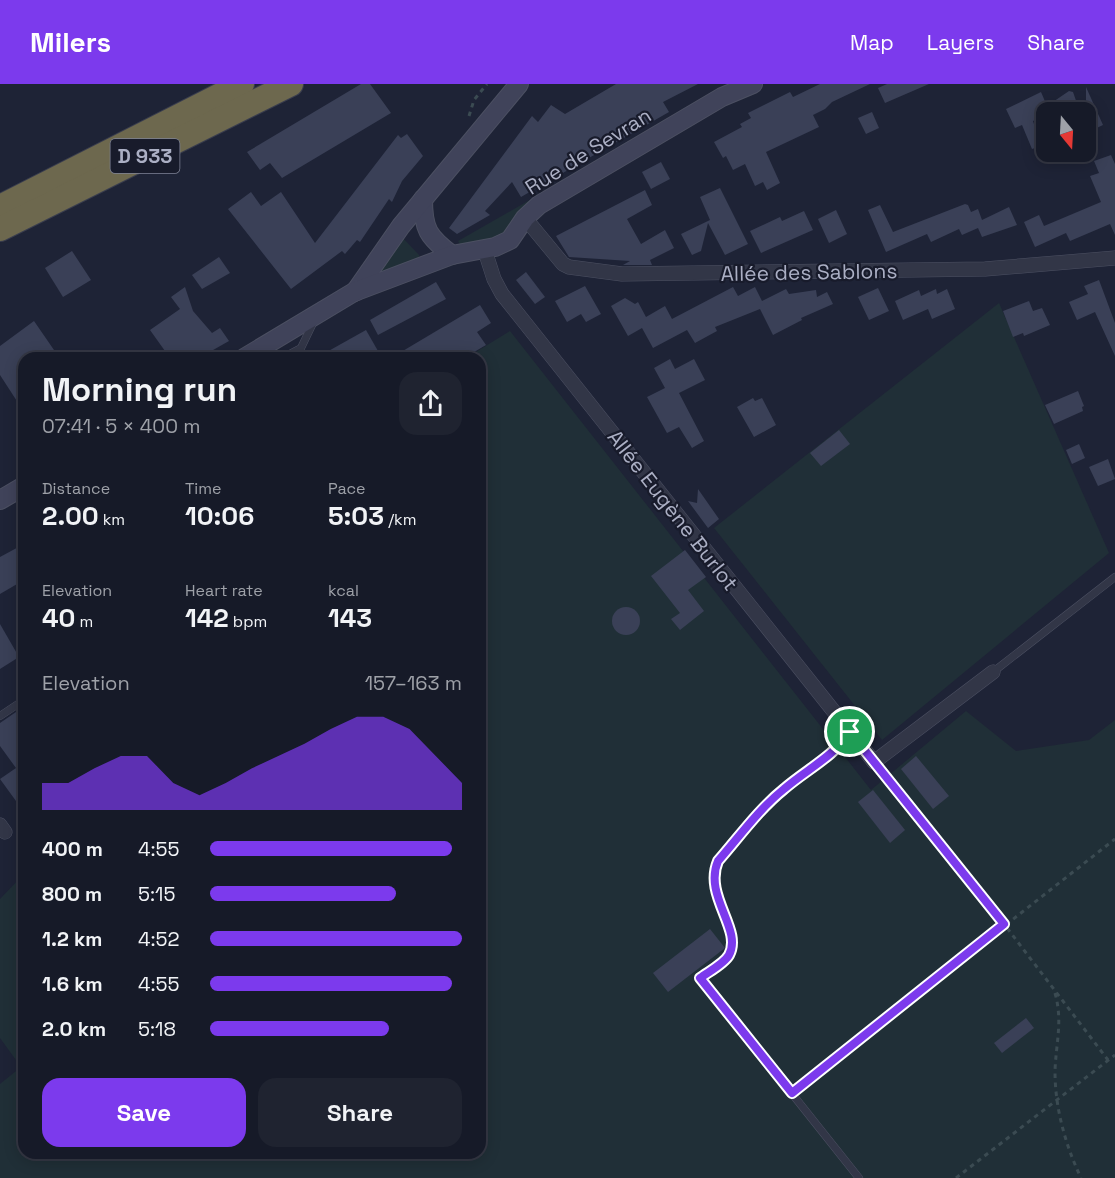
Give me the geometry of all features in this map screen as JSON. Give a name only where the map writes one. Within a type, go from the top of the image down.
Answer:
[{"type":"highway","name":"D 933","points":[[0,207],[242,84]]},
{"type":"highway","name":"D 933","points":[[0,229],[86,184],[291,84]]},
{"type":"highway","points":[[0,247],[47,218],[86,184]]},
{"type":"highway","points":[[0,194],[33,191]]},
{"type":"main road","points":[[254,352],[354,292],[423,199],[519,84]]},
{"type":"main road","name":"Rue de Sevran","points":[[354,292],[452,255],[485,251],[510,240],[525,218],[539,205],[725,91],[753,84]]},
{"type":"main road","points":[[423,199],[423,220],[426,231],[452,255]]},
{"type":"main road","points":[[0,500],[18,490]]},
{"type":"street","name":"Allée des Sablons","points":[[525,218],[563,264],[569,267],[621,274],[985,269],[1115,258]]},
{"type":"street","name":"Allée Eugène Burlot","points":[[485,251],[494,279],[502,294],[874,762]]},
{"type":"street","points":[[874,762],[993,672]]},
{"type":"lane","points":[[294,352],[302,348],[317,316]]},
{"type":"lane","points":[[993,672],[1115,577]]},
{"type":"lane","points":[[0,716],[18,704]]},
{"type":"lane","points":[[850,732],[841,745],[820,765],[786,787],[768,803],[718,861],[713,872],[713,884],[730,929],[732,944],[729,956],[700,978],[859,1178]]},
{"type":"path","points":[[874,762],[1004,924],[1108,1060]]},
{"type":"path","points":[[792,1093],[1115,839]]},
{"type":"path","points":[[1055,992],[1061,1013],[1055,1068],[1056,1100],[1063,1130],[1081,1178]]},
{"type":"path","points":[[956,1178],[1115,1055]]},
{"type":"shaded area","points":[[535,197],[537,201],[500,239],[461,246],[458,241]]},
{"type":"shaded area","points":[[400,235],[419,255],[420,261],[376,274]]},
{"type":"shaded area","points":[[999,303],[1109,553],[882,740],[714,528]]},
{"type":"shaded area","points":[[510,331],[871,790],[966,711],[1016,751],[1089,740],[1115,720],[1115,1178],[0,1178],[0,1084],[18,1069],[18,1159],[486,1159],[486,352],[476,352]]},
{"type":"shaded area","points":[[18,880],[18,1063],[0,1038],[0,899]]},
{"type":"building","points":[[361,84],[370,84],[391,113],[282,178],[270,163],[260,170],[247,152]]},
{"type":"building","points":[[616,84],[698,84],[663,102],[669,112],[521,197],[512,182],[485,211],[490,215],[457,234],[449,228],[532,116],[538,122],[551,105],[565,114]]},
{"type":"building","points":[[820,84],[870,84],[832,102],[825,109],[813,115],[819,127],[766,152],[780,183],[767,190],[763,182],[755,186],[745,164],[733,170],[726,156],[723,158],[714,142],[742,127],[740,124],[751,118],[748,113],[790,92],[793,97]]},
{"type":"building","points":[[887,84],[929,84],[885,103],[878,88]]},
{"type":"building","points":[[1086,87],[1093,102],[1086,102]]},
{"type":"building","points":[[1069,91],[1073,92],[1076,102],[1053,102]]},
{"type":"building","points":[[1041,92],[1045,102],[1036,102],[1036,120],[1033,121],[1036,130],[1036,148],[1032,149],[1022,125],[1015,128],[1006,109]]},
{"type":"building","points":[[1096,109],[1103,125],[1096,128]]},
{"type":"building","points":[[872,112],[879,128],[866,134],[858,118]]},
{"type":"building","points":[[407,134],[423,156],[402,181],[392,202],[389,199],[360,242],[357,240],[345,254],[342,251],[291,289],[228,209],[251,192],[261,206],[281,192],[315,243],[398,135],[401,138]]},
{"type":"building","points":[[1111,155],[1115,164],[1115,235],[1110,224],[1070,241],[1066,233],[1035,247],[1024,222],[1039,215],[1044,226],[1101,202],[1090,176],[1099,173],[1094,162]]},
{"type":"building","points":[[661,162],[670,179],[651,189],[642,172]]},
{"type":"building","points":[[720,188],[748,244],[725,255],[708,223],[701,251],[692,255],[681,234],[710,220],[700,197]]},
{"type":"building","points":[[645,190],[652,205],[627,219],[641,244],[665,230],[674,248],[650,260],[652,265],[623,265],[630,261],[569,257],[556,236]]},
{"type":"building","points":[[965,204],[971,212],[978,209],[982,220],[1009,207],[1017,225],[982,237],[978,228],[962,235],[959,229],[931,242],[927,234],[886,252],[868,210],[880,205],[893,232]]},
{"type":"building","points":[[836,210],[847,234],[829,243],[818,219]]},
{"type":"building","points":[[804,211],[813,230],[761,253],[750,231],[780,217],[782,221]]},
{"type":"building","points":[[72,251],[91,280],[63,297],[45,268]]},
{"type":"building","points":[[219,257],[230,273],[202,289],[192,275]]},
{"type":"building","points":[[526,272],[545,297],[535,304],[516,280]]},
{"type":"building","points":[[1099,280],[1115,323],[1115,356],[1095,312],[1077,320],[1069,302],[1088,294],[1084,286]]},
{"type":"building","points":[[436,282],[446,299],[378,335],[370,320]]},
{"type":"building","points":[[585,286],[601,314],[586,322],[581,314],[567,322],[555,301]]},
{"type":"building","points":[[185,287],[193,311],[212,333],[220,328],[229,341],[210,352],[166,352],[150,330],[180,309],[171,297]]},
{"type":"building","points":[[733,287],[738,296],[755,287],[762,301],[786,289],[789,294],[816,290],[817,297],[827,292],[833,304],[801,318],[802,320],[773,335],[760,309],[715,327],[717,331],[695,343],[687,330],[653,348],[642,328],[628,336],[611,306],[625,298],[635,304],[638,302],[646,317],[665,306],[672,319]]},
{"type":"building","points":[[878,288],[889,311],[869,320],[858,297]]},
{"type":"building","points":[[936,289],[937,294],[947,289],[955,309],[932,319],[928,309],[903,320],[895,301],[919,290],[921,296]]},
{"type":"building","points":[[1029,301],[1033,311],[1042,308],[1050,325],[1024,336],[1023,333],[1013,337],[1003,311]]},
{"type":"building","points":[[480,305],[491,323],[477,332],[486,345],[474,352],[401,352]]},
{"type":"building","points":[[34,321],[54,350],[51,352],[18,352],[18,403],[0,375],[0,346]]},
{"type":"building","points":[[366,330],[379,352],[327,352]]},
{"type":"building","points":[[670,359],[675,369],[694,359],[705,380],[679,393],[704,441],[692,448],[679,427],[667,433],[647,397],[665,388],[654,368]]},
{"type":"building","points":[[1078,391],[1084,406],[1083,411],[1054,424],[1045,405]]},
{"type":"building","points":[[753,398],[755,401],[762,398],[776,425],[754,437],[737,407]]},
{"type":"building","points":[[839,430],[850,444],[821,466],[810,453]]},
{"type":"building","points":[[1079,444],[1085,458],[1072,464],[1066,450]]},
{"type":"building","points":[[1108,459],[1115,479],[1098,486],[1089,467]]},
{"type":"building","points":[[698,489],[719,519],[708,528],[688,501],[697,503]]},
{"type":"building","points":[[18,547],[18,584],[0,594],[0,557]]},
{"type":"building","points":[[685,550],[706,577],[688,590],[704,611],[680,630],[671,619],[680,613],[651,576]]},
{"type":"building","points":[[626,607],[636,611],[640,621],[636,631],[626,635],[616,631],[612,621],[616,611]]},
{"type":"building","points":[[0,624],[18,658],[0,669]]},
{"type":"building","points":[[16,712],[18,715],[18,804],[0,779],[16,768],[0,746],[0,723]]},
{"type":"building","points":[[916,756],[949,796],[933,809],[901,769]]},
{"type":"building","points":[[873,790],[905,830],[890,843],[858,802]]},
{"type":"building","points":[[710,929],[725,948],[668,992],[653,973]]},
{"type":"building","points":[[1026,1018],[1034,1028],[1002,1053],[994,1043]]},
{"type":"route","points":[[850,732],[1004,924],[792,1093],[700,978],[729,956],[732,944],[730,929],[713,884],[713,872],[718,861],[768,803],[786,787],[820,765],[841,745],[850,732]]}]
